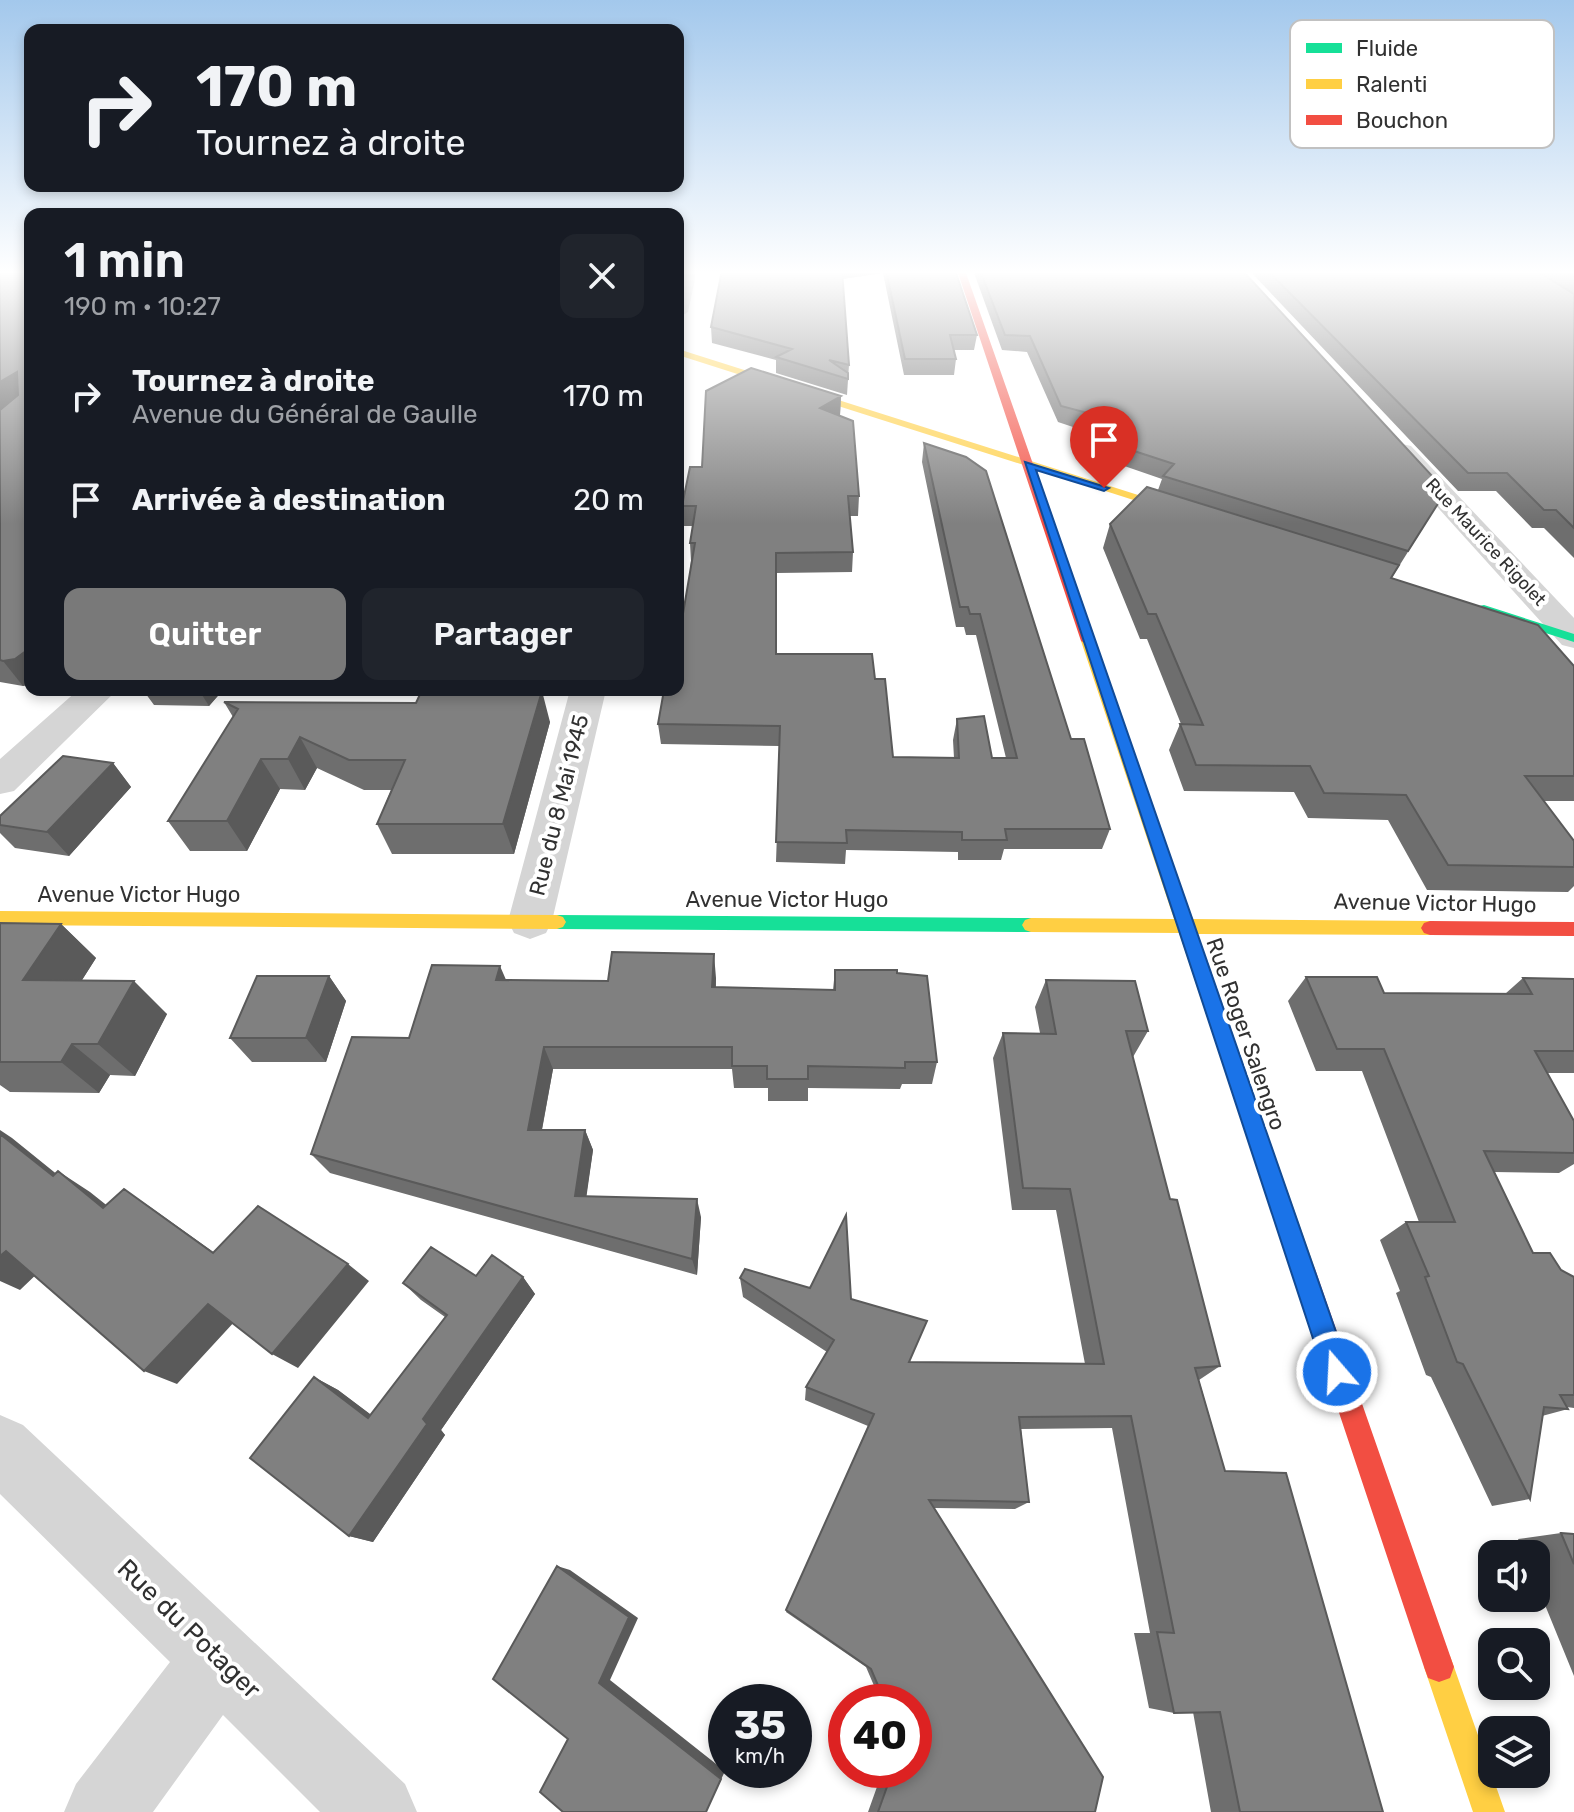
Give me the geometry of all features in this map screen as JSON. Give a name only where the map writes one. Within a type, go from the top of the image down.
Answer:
[{"type":"street","points":[[686,355],[1210,522]]},
{"type":"street","name":"Rue Roger Salengro","points":[[991,355],[1489,1812]]},
{"type":"street","name":"Rue Maurice Rigolet","points":[[1385,433],[1574,638]]},
{"type":"street","points":[[1467,603],[1574,638]]},
{"type":"street","points":[[0,781],[92,696]]},
{"type":"street","name":"Rue du 8 Mai 1945","points":[[530,921],[586,696]]},
{"type":"street","name":"Avenue Victor Hugo","points":[[0,918],[1574,929]]},
{"type":"street","name":"Rue du Potager","points":[[0,1448],[220,1657],[377,1812]]},
{"type":"street","points":[[104,1812],[220,1657]]},
{"type":"building","points":[[0,355],[24,355],[24,652],[15,659],[3,661],[0,660],[0,410],[18,395],[17,372],[0,382]]},
{"type":"building","points":[[848,355],[849,365],[829,360],[848,373],[848,379],[776,357]]},
{"type":"building","points":[[904,355],[955,355],[956,359],[905,359]]},
{"type":"building","points":[[1038,355],[1320,355],[1446,491],[1408,551],[1163,476],[1174,464],[1079,433],[1099,416],[1061,406]]},
{"type":"building","points":[[1351,355],[1574,355],[1574,528],[1556,510],[1544,510],[1507,473],[1468,473]]},
{"type":"building","points":[[751,368],[841,396],[820,408],[853,421],[859,496],[848,496],[853,552],[776,553],[776,654],[872,654],[875,679],[885,679],[893,757],[959,758],[957,719],[984,716],[992,758],[1017,758],[980,614],[970,614],[968,607],[960,607],[924,443],[966,457],[986,471],[1071,739],[1084,739],[1110,829],[1005,829],[1007,840],[962,840],[962,832],[846,830],[847,843],[776,842],[780,726],[658,724],[663,696],[684,696],[684,608],[695,543],[690,543],[696,506],[684,506],[684,496],[690,467],[702,467],[706,391]]},
{"type":"building","points":[[1147,487],[1399,565],[1391,578],[1538,625],[1574,666],[1574,776],[1525,776],[1574,841],[1574,867],[1448,865],[1406,795],[1324,793],[1310,766],[1196,765],[1180,724],[1203,725],[1156,614],[1148,614],[1110,524]]},
{"type":"building","points":[[419,696],[541,696],[503,824],[377,824],[405,760],[349,760],[300,737],[288,759],[261,759],[227,821],[168,821],[238,709],[224,702],[416,703]]},
{"type":"building","points":[[63,756],[113,763],[47,832],[0,825],[0,816]]},
{"type":"building","points":[[0,923],[61,924],[23,980],[134,981],[98,1044],[72,1044],[61,1062],[0,1062]]},
{"type":"building","points":[[612,952],[714,954],[712,987],[835,990],[835,970],[897,970],[897,973],[927,976],[937,1062],[905,1062],[905,1068],[808,1066],[808,1079],[767,1079],[767,1066],[732,1066],[732,1047],[544,1047],[528,1130],[585,1130],[575,1196],[697,1199],[692,1259],[311,1154],[352,1037],[409,1038],[432,965],[500,966],[496,980],[608,981]]},
{"type":"building","points":[[257,976],[329,976],[306,1038],[230,1038]]},
{"type":"building","points":[[1306,977],[1377,977],[1384,993],[1532,994],[1523,978],[1574,979],[1574,1051],[1535,1051],[1574,1121],[1574,1153],[1484,1151],[1533,1253],[1550,1253],[1561,1270],[1574,1277],[1574,1395],[1560,1395],[1568,1409],[1544,1407],[1530,1499],[1463,1364],[1457,1362],[1425,1277],[1429,1276],[1406,1222],[1455,1222],[1384,1049],[1337,1049]]},
{"type":"building","points":[[1046,980],[1135,981],[1148,1031],[1126,1031],[1170,1199],[1177,1200],[1220,1366],[1195,1368],[1225,1471],[1286,1473],[1383,1812],[1240,1812],[1220,1712],[1174,1713],[1157,1632],[1174,1633],[1131,1416],[1019,1417],[1029,1502],[929,1500],[1103,1777],[1095,1812],[878,1812],[887,1788],[932,1788],[932,1684],[877,1684],[871,1669],[786,1610],[874,1414],[806,1387],[834,1340],[740,1278],[745,1269],[810,1288],[846,1215],[851,1299],[927,1321],[909,1362],[1104,1364],[1070,1189],[1023,1188],[1003,1033],[1056,1034]]},
{"type":"building","points":[[0,1134],[53,1176],[58,1171],[103,1208],[124,1189],[213,1253],[258,1206],[348,1264],[272,1354],[208,1304],[144,1371],[6,1251],[0,1256]]},
{"type":"building","points":[[431,1247],[476,1276],[492,1255],[523,1277],[423,1419],[427,1424],[349,1536],[250,1458],[314,1377],[368,1418],[447,1315],[403,1283]]},
{"type":"building","points":[[1561,1533],[1574,1534],[1574,1564]]},
{"type":"building","points":[[557,1566],[629,1617],[599,1683],[708,1769],[708,1788],[717,1788],[706,1812],[563,1812],[540,1792],[568,1739],[493,1679]]},
{"type":"traffic: fast","points":[[1484,609],[1574,638]]},
{"type":"traffic: fast","points":[[557,922],[1031,925]]},
{"type":"traffic: slow","points":[[686,355],[1194,516]]},
{"type":"traffic: slow","points":[[1088,641],[1303,1269]]},
{"type":"traffic: slow","points":[[0,918],[557,922]]},
{"type":"traffic: slow","points":[[1031,925],[1430,928]]},
{"type":"traffic: slow","points":[[1439,1667],[1489,1812]]},
{"type":"traffic: jam","points":[[990,355],[1088,641]]},
{"type":"traffic: jam","points":[[1430,928],[1574,929]]},
{"type":"traffic: jam","points":[[1303,1269],[1439,1667]]},
{"type":"route","points":[[1104,488],[1029,464],[1337,1372]]}]
